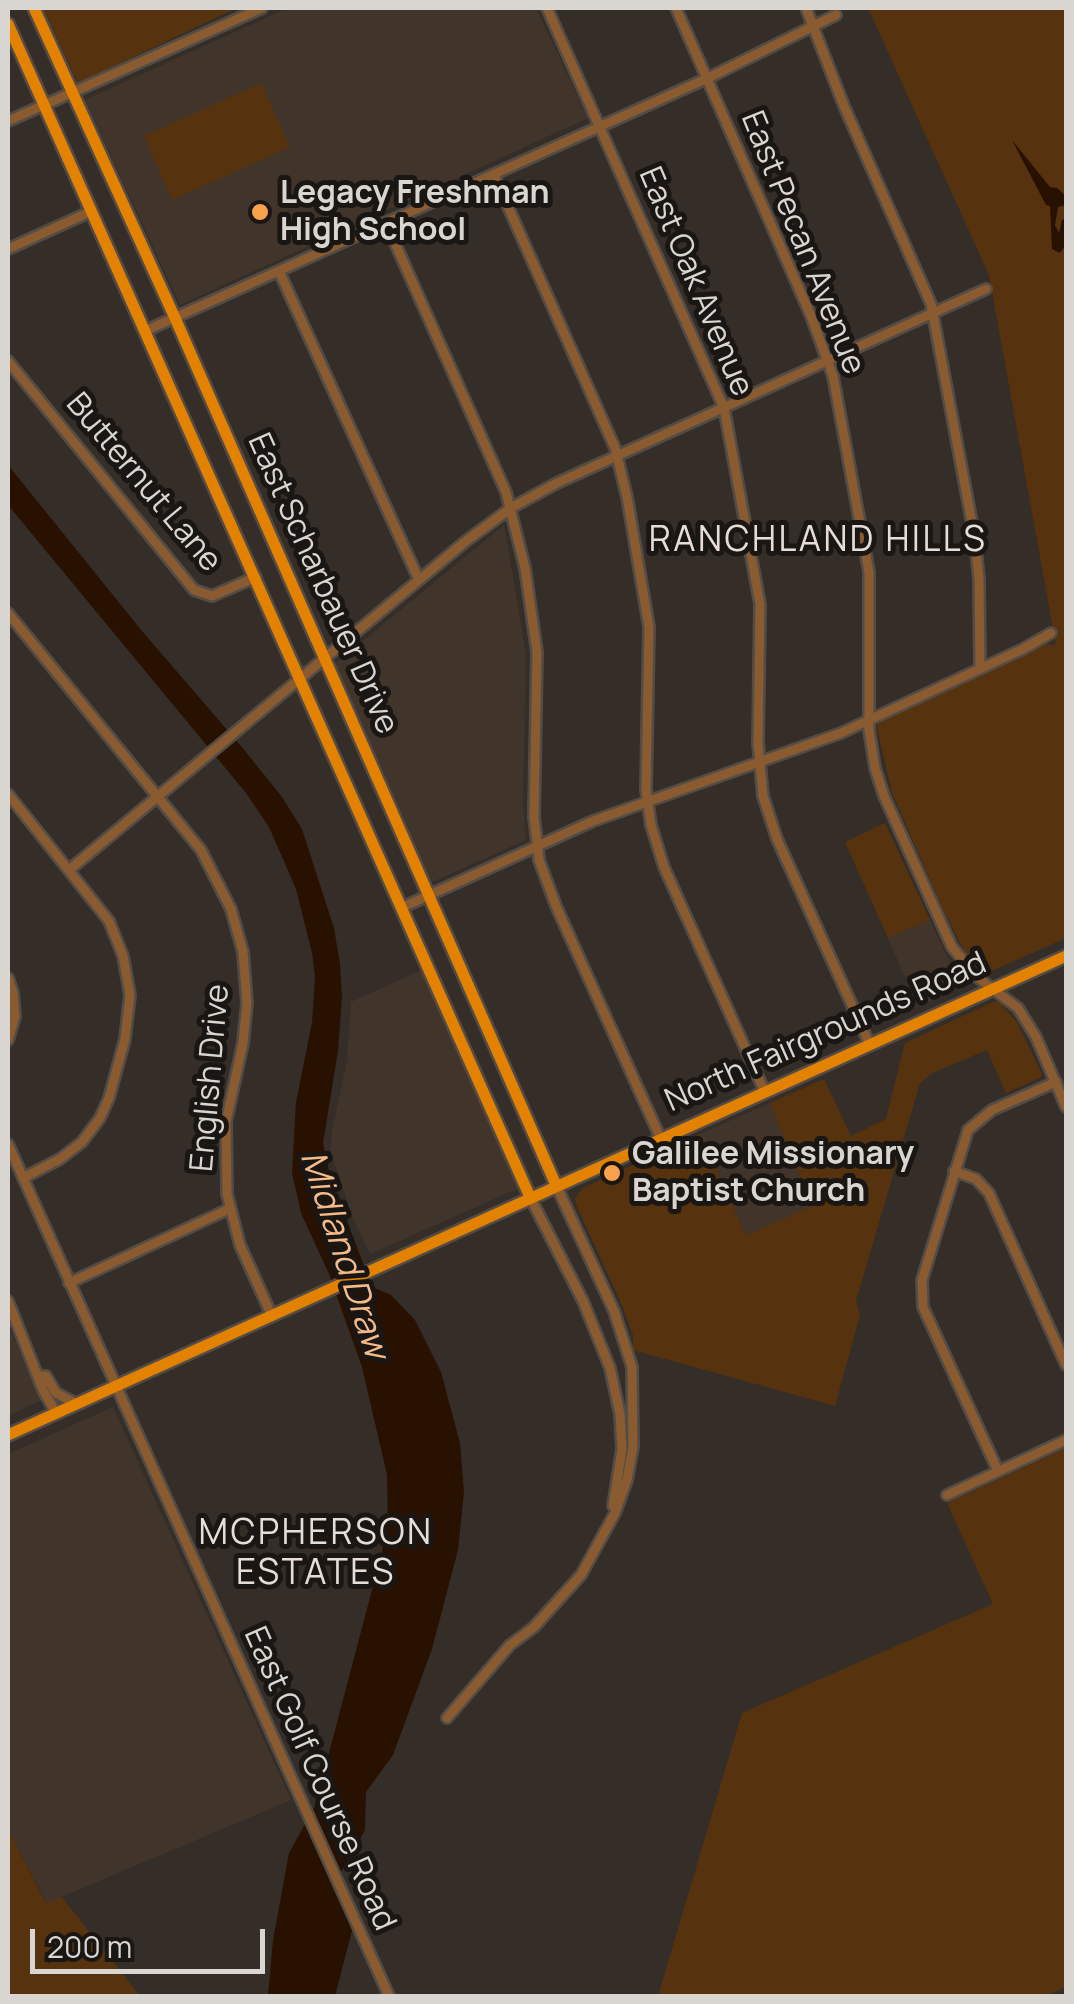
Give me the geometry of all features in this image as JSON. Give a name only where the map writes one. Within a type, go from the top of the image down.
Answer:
[{"type":"main road","name":"East Scharbauer Drive","points":[[34,8],[556,1185]]},
{"type":"main road","name":"East Scharbauer Drive","points":[[8,24],[530,1197]]},
{"type":"main road","name":"North Fairgrounds Road","points":[[8,1435],[1066,956]]},
{"type":"street","points":[[8,121],[262,8]]},
{"type":"street","name":"East Oak Avenue","points":[[548,8],[724,408],[760,604],[759,764],[763,796],[774,832],[870,1045]]},
{"type":"street","name":"East Pecan Avenue","points":[[676,8],[828,361],[869,572],[869,720],[880,786],[946,934],[974,975],[994,988],[1025,1019],[1066,1107]]},
{"type":"street","points":[[806,8],[933,314],[975,539],[980,580],[980,669]]},
{"type":"street","points":[[146,330],[708,78],[836,15]]},
{"type":"street","points":[[494,175],[617,456],[649,627],[647,801],[664,867],[764,1090]]},
{"type":"street","points":[[8,249],[92,210]]},
{"type":"street","points":[[386,223],[496,465],[511,508],[525,568],[537,652],[537,846],[548,889],[660,1138]]},
{"type":"street","points":[[279,271],[419,580]]},
{"type":"street","points":[[69,870],[511,508],[986,289]]},
{"type":"street","name":"Butternut Lane","points":[[8,360],[194,590],[212,596],[256,577]]},
{"type":"street","name":"English Drive","points":[[8,614],[201,850],[231,909],[243,952],[246,1014],[225,1138],[229,1209],[240,1245],[272,1316]]},
{"type":"street","points":[[402,907],[647,801],[759,764],[869,720],[1051,633]]},
{"type":"street","points":[[8,794],[98,904],[118,940],[128,976],[129,1015],[109,1098],[95,1126],[60,1159],[22,1178]]},
{"type":"street","points":[[8,978],[15,1010],[8,1040]]},
{"type":"street","points":[[998,1471],[921,1298],[922,1278],[964,1137],[974,1123],[994,1108],[1056,1082]]},
{"type":"street","name":"East Golf Course Road","points":[[8,1144],[389,1996]]},
{"type":"street","points":[[954,1171],[978,1180],[989,1194],[1066,1365]]},
{"type":"street","points":[[447,1718],[510,1646],[534,1627],[581,1575],[610,1523],[633,1447],[632,1367],[614,1311],[556,1185]]},
{"type":"street","points":[[530,1197],[583,1301],[613,1384],[622,1450],[610,1523]]},
{"type":"street","points":[[69,1282],[229,1209]]},
{"type":"street","points":[[8,1301],[56,1414]]},
{"type":"street","points":[[39,1376],[46,1376],[56,1393],[77,1404]]},
{"type":"street","points":[[947,1495],[1066,1440]]},
{"type":"shaded area","points":[[43,8],[237,8],[78,83]]},
{"type":"shaded area","name":"Legacy Freshman High School","points":[[288,8],[536,8],[588,118],[180,305],[85,100]]},
{"type":"shaded area","points":[[868,8],[1066,8],[1066,938],[987,973],[966,954],[944,912],[892,793],[877,728],[879,721],[1043,644],[1056,645],[989,275]]},
{"type":"shaded area","points":[[261,83],[290,147],[172,200],[144,136]]},
{"type":"shaded area","points":[[504,525],[526,654],[526,840],[432,882],[335,664]]},
{"type":"shaded area","points":[[885,823],[930,920],[888,938],[845,842]]},
{"type":"shaded area","points":[[930,920],[947,957],[965,978],[965,985],[918,1007],[888,938]]},
{"type":"shaded area","points":[[424,969],[520,1182],[519,1188],[370,1254],[353,1219],[331,1153],[347,1060],[351,1002]]},
{"type":"shaded area","points":[[999,1002],[1017,1022],[1042,1074],[1006,1093],[987,1050],[932,1073],[920,1083],[856,1301],[860,1315],[835,1406],[633,1350],[633,1335],[621,1303],[577,1207],[575,1198],[583,1188],[700,1134],[746,1235],[812,1206],[770,1103],[824,1079],[851,1136],[886,1119],[905,1043]]},
{"type":"shaded area","points":[[770,1103],[813,1206],[746,1235],[700,1134]]},
{"type":"shaded area","points":[[8,1325],[42,1400],[8,1416]]},
{"type":"shaded area","points":[[113,1407],[291,1800],[47,1903],[8,1829],[8,1454]]},
{"type":"shaded area","points":[[1066,1448],[1066,1987],[1045,1996],[658,1996],[742,1713],[993,1604],[947,1503]]},
{"type":"shaded area","points":[[8,1829],[46,1903],[62,1897],[140,1996],[11,1996]]},
{"type":"water","points":[[1012,140],[1050,187],[1065,195],[1066,205],[1058,207],[1055,225],[1059,233],[1066,218],[1065,246],[1060,253],[1052,249],[1050,206]]},
{"type":"water","name":"Midland Draw","points":[[8,465],[241,746],[302,829],[334,928],[340,964],[338,1051],[323,1143],[330,1176],[372,1287],[391,1295],[415,1320],[441,1372],[460,1443],[464,1492],[458,1550],[432,1649],[393,1755],[366,1792],[365,1830],[341,1872],[355,1919],[335,1996],[268,1996],[273,1940],[289,1853],[315,1806],[388,1529],[387,1475],[362,1367],[329,1274],[301,1213],[292,1173],[296,1102],[312,1022],[312,953],[296,889],[269,827],[246,793],[8,505]]},
{"type":"place","name":"Legacy Freshman High School","points":[[260,212]]},
{"type":"place","name":"Galilee Missionary Baptist Church","points":[[612,1173]]},
{"type":"district","name":"RANCHLAND HILLS","points":[[818,541]]},
{"type":"district","name":"MCPHERSON ESTATES","points":[[316,1554]]}]
